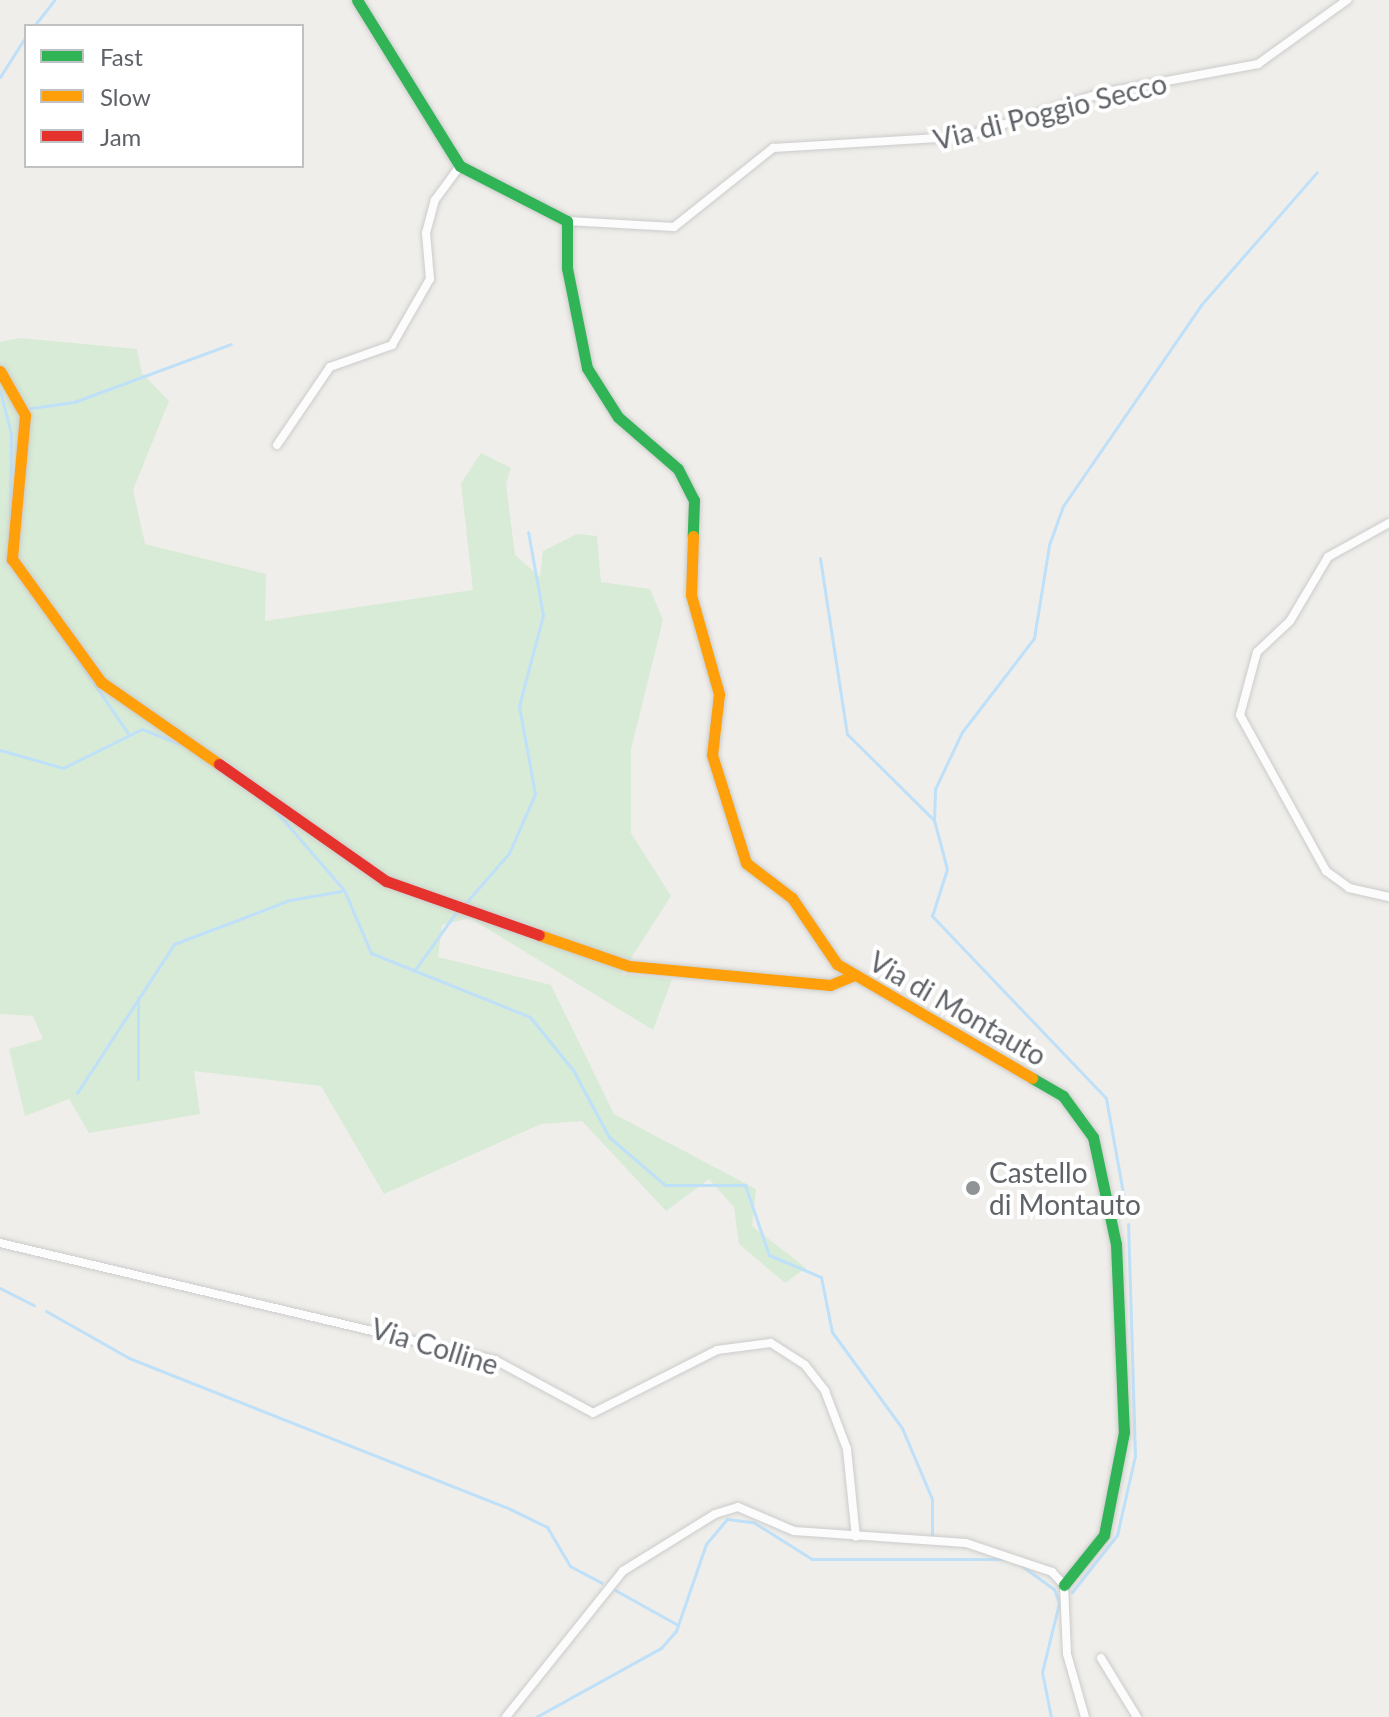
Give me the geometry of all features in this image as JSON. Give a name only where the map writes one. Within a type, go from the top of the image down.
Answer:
[{"type":"street","points":[[357,0],[460,166],[567,221]]},
{"type":"street","name":"Via di Poggio Secco","points":[[567,221],[674,227],[773,148],[967,136],[1102,93],[1258,64],[1347,0]]},
{"type":"street","points":[[277,445],[330,367],[392,345],[430,279],[426,233],[435,200],[460,166]]},
{"type":"street","name":"Via di Montauto","points":[[567,221],[567,268],[587,368],[626,426],[678,469],[694,500],[691,595],[719,694],[712,755],[746,863],[792,898],[837,964],[1063,1096],[1093,1137],[1116,1244],[1115,1350],[1124,1432],[1104,1535],[1064,1585]]},
{"type":"street","points":[[0,371],[25,415],[12,559],[101,682],[386,881],[629,966],[830,985],[852,976]]},
{"type":"street","points":[[1389,523],[1328,557],[1290,621],[1257,652],[1240,715],[1326,871],[1349,888],[1389,897]]},
{"type":"street","name":"Via Colline","points":[[0,1243],[495,1360],[593,1413],[717,1350],[771,1343],[805,1365],[825,1391],[847,1449],[856,1537]]},
{"type":"street","points":[[506,1717],[623,1571],[715,1514],[738,1507],[794,1531],[997,1550],[1064,1585],[1067,1654],[1085,1717]]},
{"type":"street","points":[[1101,1658],[1137,1717]]},
{"type":"green space","points":[[20,338],[137,349],[142,373],[169,401],[133,490],[145,544],[266,574],[265,621],[473,590],[461,483],[481,453],[511,468],[506,484],[515,555],[540,577],[543,551],[577,534],[597,536],[601,582],[650,589],[663,620],[631,749],[631,833],[671,896],[621,974],[672,979],[653,1030],[470,918],[442,925],[438,957],[551,985],[614,1114],[756,1189],[752,1226],[806,1268],[785,1283],[739,1244],[734,1207],[709,1179],[666,1211],[582,1121],[541,1124],[384,1194],[321,1086],[194,1071],[200,1114],[89,1133],[69,1099],[25,1116],[9,1049],[43,1039],[33,1016],[0,1014],[0,342]]},
{"type":"waterway","points":[[36,24],[54,0]]},
{"type":"waterway","points":[[0,77],[24,39]]},
{"type":"waterway","points":[[1127,1215],[1106,1098],[932,916],[947,869],[934,820],[935,789],[962,732],[1034,638],[1049,545],[1063,506],[1201,305],[1317,172]]},
{"type":"waterway","points":[[25,409],[74,402],[231,344]]},
{"type":"waterway","points":[[0,391],[11,433],[10,537]]},
{"type":"waterway","points":[[463,906],[509,853],[535,794],[519,706],[543,615],[528,532]]},
{"type":"waterway","points":[[820,558],[847,734],[934,820]]},
{"type":"waterway","points":[[56,628],[128,733]]},
{"type":"waterway","points":[[0,750],[63,768],[142,729],[180,744]]},
{"type":"waterway","points":[[274,809],[344,890],[371,953],[530,1017],[573,1070],[609,1137],[665,1185],[745,1185],[769,1255],[821,1277],[832,1332],[902,1428],[932,1499],[932,1538]]},
{"type":"waterway","points":[[77,1093],[174,944],[290,900],[341,891]]},
{"type":"waterway","points":[[414,971],[457,911]]},
{"type":"waterway","points":[[138,997],[138,1079]]},
{"type":"waterway","points":[[1072,1592],[1117,1535],[1135,1456],[1128,1224]]},
{"type":"waterway","points":[[0,1288],[34,1305]]},
{"type":"waterway","points":[[46,1311],[129,1358],[506,1507],[547,1527],[570,1566],[602,1583]]},
{"type":"waterway","points":[[536,1717],[661,1648],[676,1631],[706,1544],[727,1519],[753,1522],[812,1559],[1004,1559]]},
{"type":"waterway","points":[[1022,1566],[1054,1589],[1059,1603],[1042,1672],[1051,1717]]},
{"type":"waterway","points":[[615,1590],[678,1625]]},
{"type":"traffic: fast","points":[[357,0],[460,166],[567,221],[567,268],[587,368],[618,417],[678,469],[694,500],[693,536]]},
{"type":"traffic: fast","points":[[1032,1078],[1063,1096],[1093,1137],[1116,1244],[1124,1432],[1104,1535],[1064,1585]]},
{"type":"traffic: slow","points":[[0,371],[25,415],[12,559],[101,682],[219,764]]},
{"type":"traffic: slow","points":[[693,536],[691,595],[719,694],[712,755],[746,863],[792,898],[837,964],[1032,1078]]},
{"type":"traffic: slow","points":[[539,935],[629,966],[830,985],[852,976]]},
{"type":"traffic: jam","points":[[219,764],[386,881],[539,935]]},
{"type":"place","name":"Castello di Montauto","points":[[973,1188]]}]
